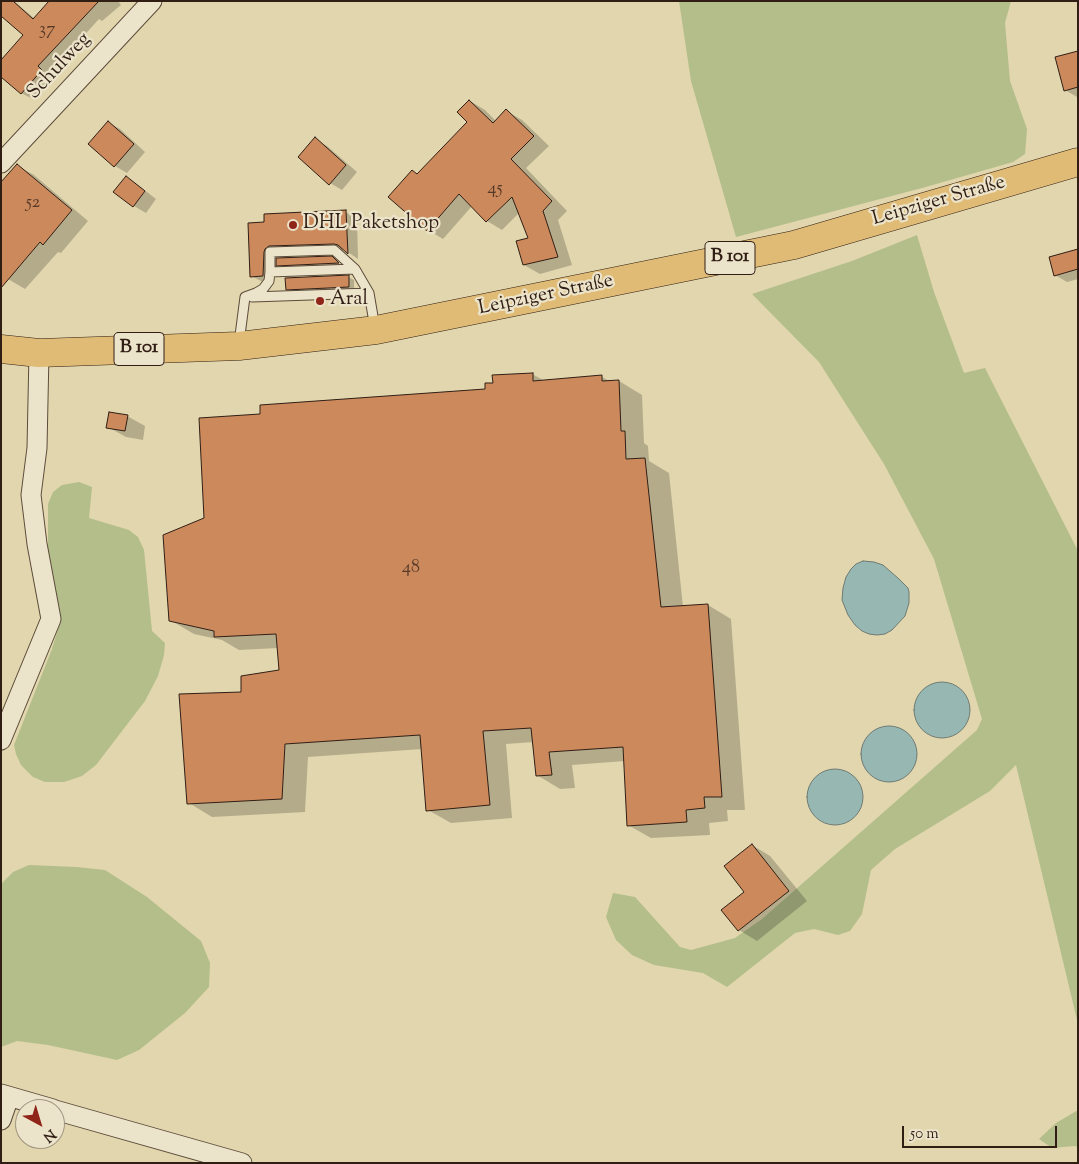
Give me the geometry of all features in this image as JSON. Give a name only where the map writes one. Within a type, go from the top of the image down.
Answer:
[{"type":"main road","name":"Leipziger Straße","points":[[1,349],[39,353],[239,346],[376,330],[794,245],[1078,162]]},
{"type":"street","name":"Schulweg","points":[[1,163],[152,1]]},
{"type":"street","points":[[1,740],[51,619],[37,544],[31,495],[37,448],[39,353]]},
{"type":"street","points":[[1,1120],[5,1095],[19,1099]]},
{"type":"street","points":[[65,1112],[242,1163]]},
{"type":"lane","points":[[244,297],[263,289],[269,281],[270,252],[334,250],[355,269],[369,293],[376,330]]},
{"type":"lane","points":[[270,272],[355,269]]},
{"type":"lane","points":[[244,297],[369,293]]},
{"type":"lane","points":[[239,346],[244,297]]},
{"type":"green space","points":[[679,1],[1011,1],[1005,23],[1010,81],[1027,129],[1025,154],[1013,162],[736,237],[691,81]]},
{"type":"green space","points":[[917,235],[934,292],[964,373],[985,368],[1078,551],[1078,1024],[1016,765],[990,791],[895,849],[871,870],[862,914],[850,931],[838,935],[814,929],[795,933],[727,987],[703,973],[654,965],[632,955],[616,940],[606,917],[613,893],[635,897],[680,947],[691,950],[735,938],[762,919],[977,730],[982,719],[934,559],[884,464],[819,362],[752,294],[852,261]]},
{"type":"green space","points":[[79,482],[92,487],[89,518],[129,530],[138,537],[144,550],[152,631],[165,643],[164,655],[158,676],[145,701],[96,765],[82,776],[64,782],[45,782],[33,777],[21,765],[14,745],[52,649],[61,619],[48,549],[48,504],[53,492],[62,485]]},
{"type":"green space","points":[[29,865],[105,870],[147,897],[201,941],[210,963],[209,987],[185,1013],[139,1050],[117,1060],[48,1045],[17,1041],[1,1047],[1,884],[13,872]]},
{"type":"green space","points":[[1078,1110],[1078,1147],[1052,1148],[1039,1139],[1056,1123]]},
{"type":"water","points":[[863,561],[883,565],[908,588],[909,603],[905,616],[892,630],[885,634],[869,634],[862,631],[848,615],[842,600],[846,577],[856,564]]},
{"type":"water","points":[[937,682],[947,682],[962,690],[968,699],[970,710],[968,721],[962,730],[947,738],[937,738],[926,733],[919,726],[914,715],[914,705],[919,694],[926,687]]},
{"type":"water","points":[[884,726],[894,726],[909,734],[915,743],[917,754],[915,765],[909,774],[894,782],[884,782],[873,777],[866,770],[861,759],[861,749],[866,738],[873,731]]},
{"type":"water","points":[[830,769],[840,769],[855,777],[861,786],[863,797],[861,808],[855,817],[840,825],[830,825],[819,820],[812,813],[807,802],[807,792],[812,781],[819,774]]},
{"type":"building","points":[[1,1],[13,1],[33,19],[49,1],[99,1],[38,66],[42,70],[21,94],[1,77],[1,60],[23,35],[1,16]]},
{"type":"building","points":[[1078,51],[1078,87],[1064,91],[1055,57]]},
{"type":"building","points":[[469,100],[493,123],[506,109],[534,136],[511,159],[552,201],[543,211],[558,257],[523,265],[516,241],[528,238],[512,197],[486,222],[459,194],[427,231],[388,197],[412,170],[417,174],[467,122],[457,112]]},
{"type":"building","points":[[108,121],[134,144],[114,167],[88,144]]},
{"type":"building","points":[[315,137],[346,165],[329,185],[298,157]]},
{"type":"building","points":[[17,164],[72,210],[43,245],[40,242],[1,288],[1,182]]},
{"type":"building","points":[[126,176],[145,191],[133,207],[113,192]]},
{"type":"building","points":[[346,210],[348,254],[338,245],[334,244],[269,246],[264,252],[263,276],[250,277],[248,223],[264,222],[264,214]]},
{"type":"building","points":[[1078,249],[1078,269],[1054,276],[1049,257]]},
{"type":"building","points":[[332,256],[339,263],[276,266],[276,258]]},
{"type":"building","points":[[349,275],[349,287],[286,290],[285,278]]},
{"type":"building","points":[[533,373],[533,381],[602,375],[602,381],[619,380],[621,431],[625,431],[626,459],[645,458],[661,607],[708,604],[722,797],[704,797],[705,808],[686,810],[687,822],[627,826],[623,747],[549,752],[552,775],[536,776],[531,728],[483,731],[490,805],[426,811],[420,735],[285,744],[282,799],[187,804],[179,694],[241,692],[241,676],[279,670],[276,634],[214,637],[214,631],[169,621],[163,535],[204,518],[199,418],[260,414],[260,405],[485,389],[485,383],[493,383],[492,375]]},
{"type":"building","points":[[109,412],[128,415],[125,431],[106,428]]},
{"type":"building","points":[[752,844],[789,891],[738,931],[721,910],[744,892],[724,866]]},
{"type":"place","name":"DHL Paketshop","points":[[293,225]]},
{"type":"place","name":"Aral","points":[[320,301]]}]
